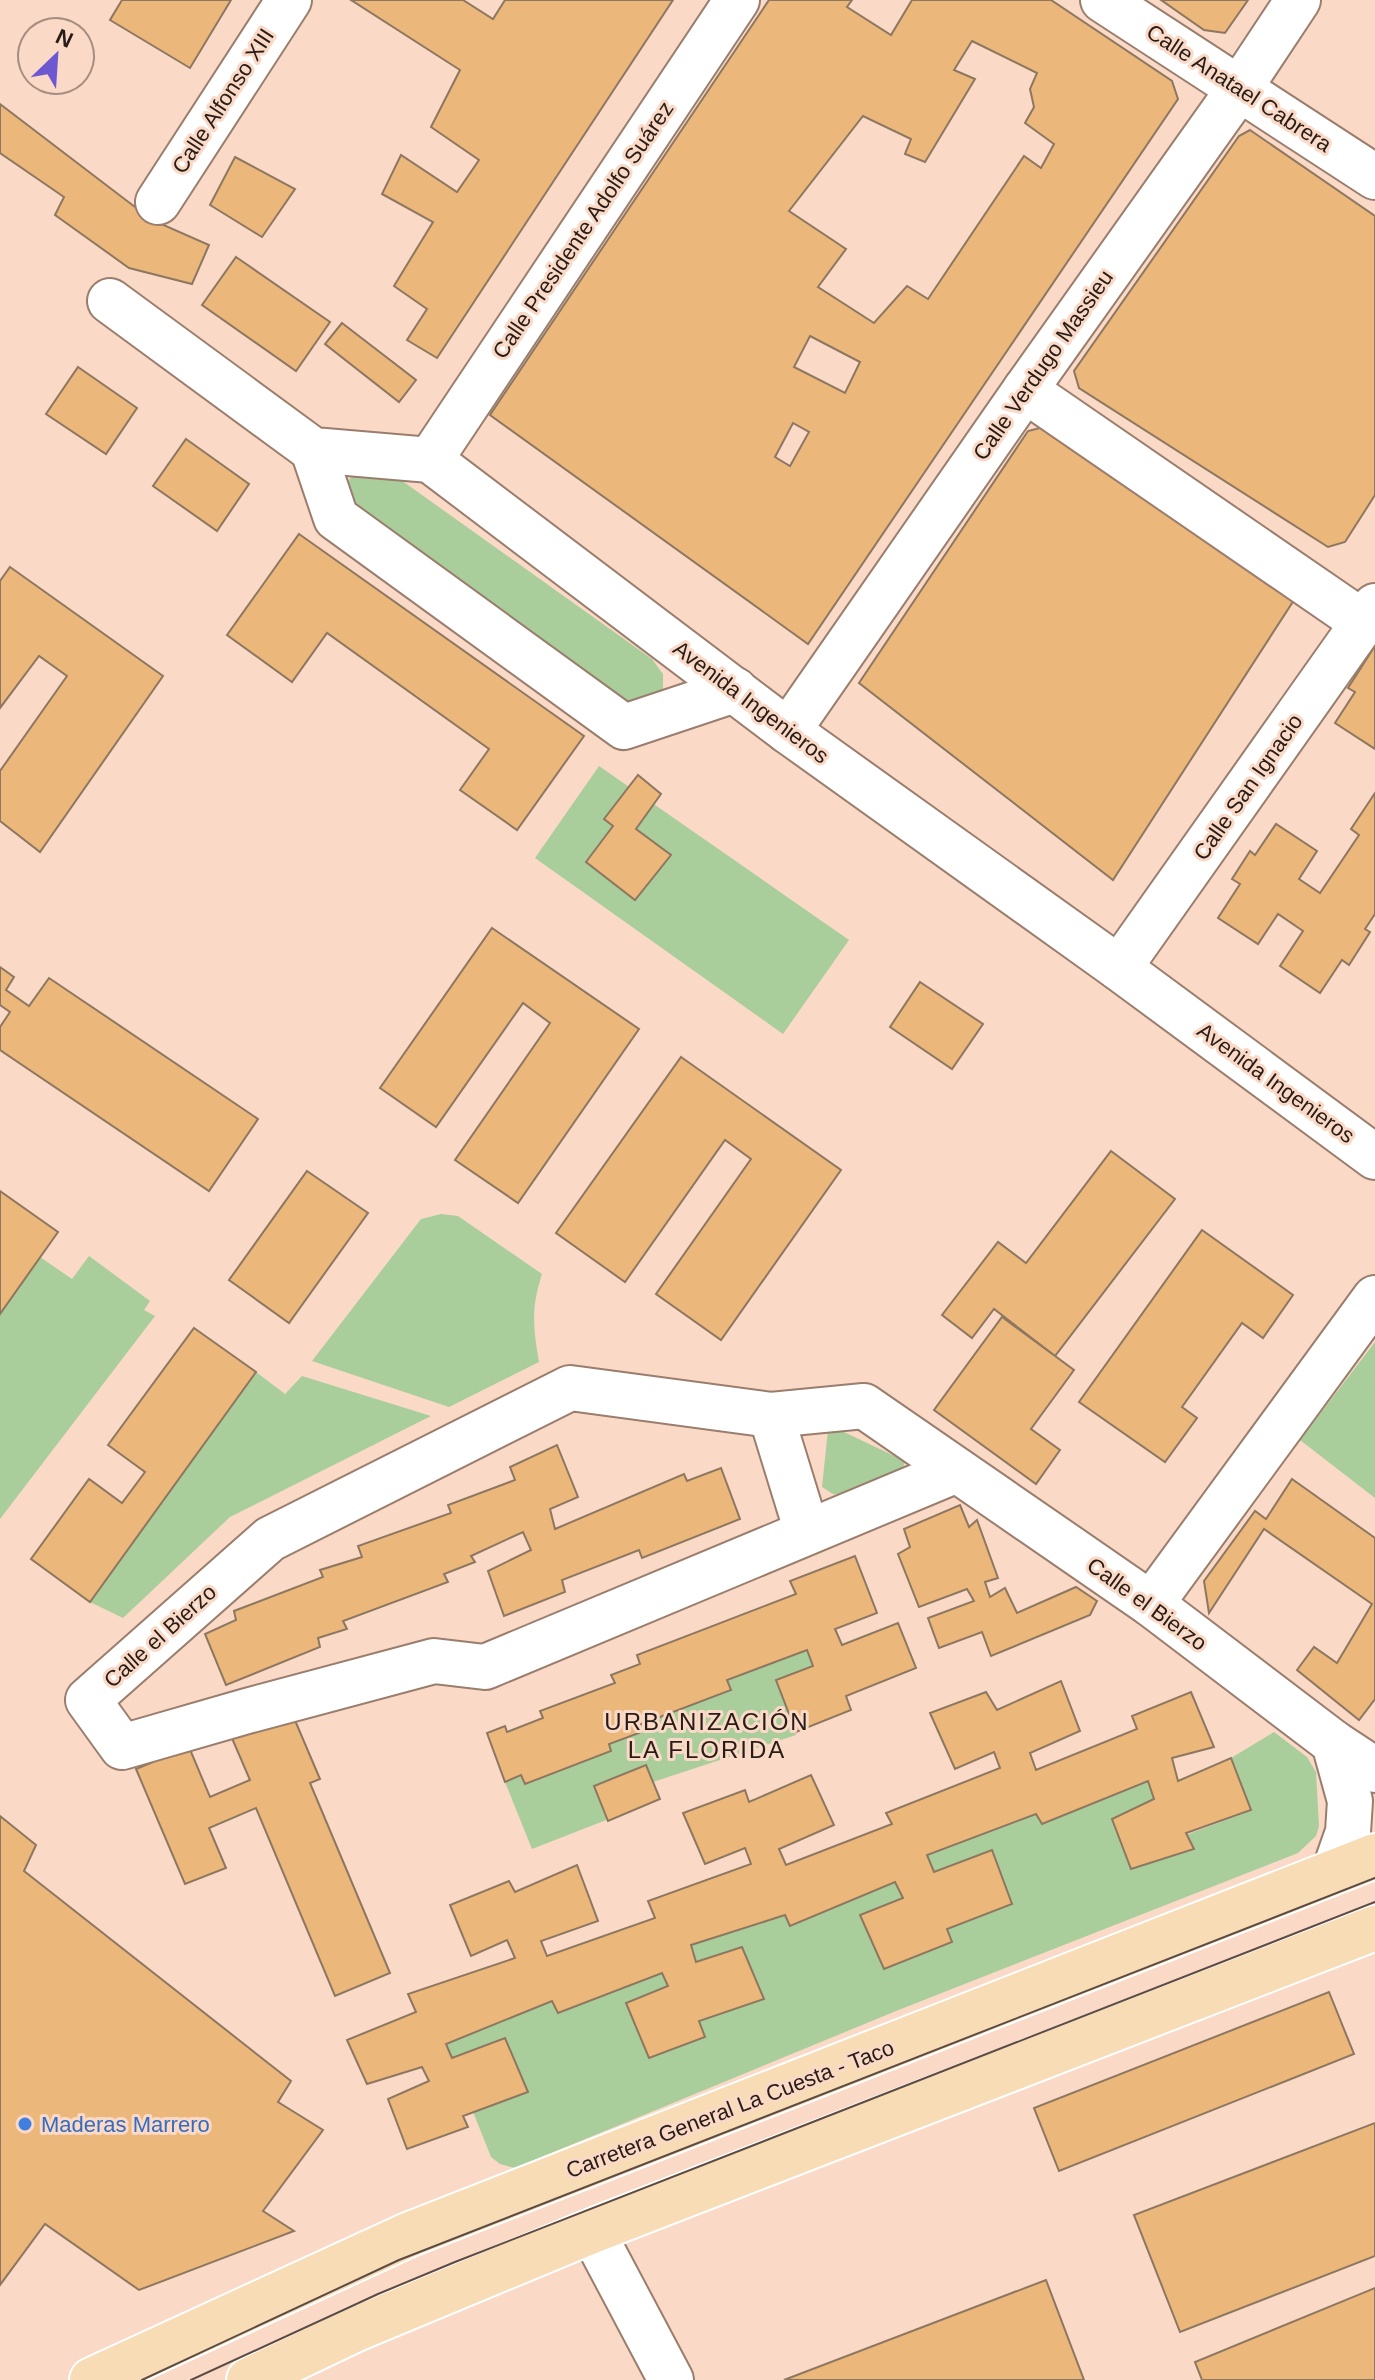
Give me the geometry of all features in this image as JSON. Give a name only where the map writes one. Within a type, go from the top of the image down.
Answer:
[{"type":"main road","name":"Carretera General La Cuesta - Taco","points":[[92,2380],[408,2235],[1375,1856]]},
{"type":"main road","points":[[249,2380],[356,2329],[592,2231],[1375,1928]]},
{"type":"street","name":"Calle Alfonso XIII","points":[[158,202],[289,0]]},
{"type":"street","name":"Calle Presidente Adolfo Suárez","points":[[430,460],[737,0]]},
{"type":"street","name":"Calle Anatael Cabrera","points":[[1103,0],[1375,177]]},
{"type":"street","name":"Calle Verdugo Massieu","points":[[788,731],[1239,89],[1298,0]]},
{"type":"street","points":[[110,301],[313,450],[430,460]]},
{"type":"street","points":[[1025,390],[1370,615]]},
{"type":"street","points":[[313,450],[336,518],[624,727],[735,690]]},
{"type":"street","name":"Avenida Ingenieros","points":[[430,460],[788,731],[1372,1147]]},
{"type":"street","name":"Calle San Ignacio","points":[[1119,968],[1370,615]]},
{"type":"street","points":[[1151,1604],[1375,1298]]},
{"type":"street","name":"Calle el Bierzo","points":[[957,1470],[485,1667],[434,1661],[122,1747],[88,1700],[270,1539],[570,1388],[771,1415],[864,1406],[957,1470],[1151,1604],[1334,1743],[1375,1770]]},
{"type":"street","points":[[771,1415],[807,1532]]},
{"type":"street","points":[[1334,1743],[1350,1801],[1348,1832],[1334,1872]]},
{"type":"street","points":[[592,2231],[671,2380]]},
{"type":"green space","points":[[366,469],[394,475],[652,659],[663,674],[663,696],[631,712],[353,515],[343,495],[350,478]]},
{"type":"green space","points":[[599,766],[849,940],[783,1034],[535,858]]},
{"type":"green space","points":[[441,1214],[458,1216],[542,1274],[534,1318],[539,1362],[449,1407],[312,1361],[421,1219]]},
{"type":"green space","points":[[89,1256],[150,1301],[144,1310],[155,1316],[0,1519],[0,1314],[40,1257],[72,1279]]},
{"type":"green space","points":[[1375,1342],[1375,1498],[1300,1440]]},
{"type":"green space","points":[[256,1372],[285,1394],[302,1376],[431,1416],[230,1517],[123,1618],[90,1602]]},
{"type":"green space","points":[[828,1430],[844,1432],[905,1461],[902,1471],[841,1495],[833,1494],[822,1487]]},
{"type":"green space","points":[[807,1650],[813,1666],[776,1681],[796,1735],[653,1782],[660,1799],[532,1849],[505,1782],[609,1744],[636,1726],[727,1680]]},
{"type":"green space","points":[[1274,1732],[1307,1757],[1316,1772],[1319,1826],[1316,1836],[1298,1853],[896,2011],[515,2168],[500,2164],[491,2157],[446,2044],[552,2001],[558,2013],[662,1973],[668,1986],[626,2003],[649,2058],[704,2036],[699,2021],[742,1947],[696,1962],[691,1945],[785,1915],[791,1926],[895,1882],[903,1898],[860,1916],[878,1955],[934,1872],[927,1855],[1036,1814],[1043,1824],[1148,1781],[1154,1799],[1112,1819],[1127,1857],[1250,1811],[1231,1758]]},
{"type":"building","points":[[122,0],[231,0],[190,68],[110,20]]},
{"type":"building","points":[[351,0],[463,0],[493,19],[505,0],[673,0],[437,358],[407,340],[427,309],[394,286],[433,222],[382,194],[401,155],[457,192],[479,160],[431,127],[460,70]]},
{"type":"building","points":[[769,0],[852,0],[847,7],[891,35],[912,0],[1051,0],[1172,81],[1178,99],[808,644],[490,415]],"holes":[[[972,41],[1037,73],[1030,89],[1034,107],[1025,123],[1054,144],[1041,168],[1024,156],[928,299],[907,286],[874,323],[818,287],[846,249],[789,211],[863,116],[911,139],[905,154],[925,162],[975,79],[954,70]],[[810,336],[860,362],[845,393],[794,367]],[[793,423],[809,432],[790,466],[775,457]]]},
{"type":"building","points":[[1161,0],[1248,0],[1225,33],[1204,30]]},
{"type":"building","points":[[0,104],[152,220],[209,245],[192,284],[129,268],[55,215],[64,197],[0,153]]},
{"type":"building","points":[[1250,130],[1375,216],[1375,495],[1345,542],[1328,547],[1079,388],[1074,371],[1239,136]]},
{"type":"building","points":[[235,157],[295,189],[262,237],[210,205]]},
{"type":"building","points":[[236,257],[330,322],[296,371],[202,305]]},
{"type":"building","points":[[342,323],[416,380],[399,402],[325,344]]},
{"type":"building","points":[[78,367],[137,408],[106,454],[46,414]]},
{"type":"building","points":[[1051,425],[1296,597],[1113,880],[859,683],[1028,431]]},
{"type":"building","points":[[186,439],[249,484],[217,531],[153,486]]},
{"type":"building","points":[[299,534],[584,736],[517,830],[460,790],[489,749],[327,633],[292,682],[227,635]]},
{"type":"building","points":[[10,567],[163,676],[40,852],[0,821],[0,771],[67,676],[39,656],[0,708],[0,581]]},
{"type":"building","points":[[1375,646],[1375,749],[1335,723],[1355,692],[1348,688]]},
{"type":"building","points":[[638,775],[661,794],[636,829],[671,855],[635,900],[586,862],[613,826],[604,819]]},
{"type":"building","points":[[1375,793],[1375,914],[1365,929],[1370,932],[1349,965],[1342,960],[1320,993],[1280,966],[1303,931],[1278,914],[1258,944],[1218,918],[1240,884],[1232,879],[1250,851],[1255,855],[1276,824],[1317,851],[1299,879],[1320,893],[1359,835],[1351,829]]},
{"type":"building","points":[[492,928],[639,1029],[518,1203],[455,1160],[550,1023],[523,1003],[436,1127],[380,1088]]},
{"type":"building","points":[[0,967],[14,977],[6,990],[29,1006],[49,978],[258,1119],[209,1191],[0,1050],[0,1027],[10,1012],[0,1005]]},
{"type":"building","points":[[920,982],[983,1024],[952,1069],[890,1027]]},
{"type":"building","points":[[681,1057],[841,1170],[721,1340],[656,1294],[751,1159],[725,1140],[625,1282],[556,1233]]},
{"type":"building","points":[[1111,1151],[1175,1199],[1055,1356],[994,1309],[972,1338],[942,1315],[998,1242],[1026,1263]]},
{"type":"building","points":[[307,1171],[368,1213],[289,1323],[229,1280]]},
{"type":"building","points":[[0,1191],[58,1232],[0,1314]]},
{"type":"building","points":[[1202,1230],[1293,1295],[1263,1338],[1242,1323],[1182,1407],[1197,1418],[1165,1462],[1079,1402]]},
{"type":"building","points":[[1002,1317],[1074,1370],[1031,1429],[1060,1450],[1036,1484],[934,1410]]},
{"type":"building","points":[[194,1328],[256,1372],[90,1602],[31,1559],[89,1479],[122,1503],[145,1472],[108,1445]]},
{"type":"building","points":[[557,1445],[578,1497],[550,1509],[555,1529],[684,1474],[687,1481],[721,1468],[740,1519],[642,1558],[639,1550],[562,1580],[565,1592],[504,1616],[488,1571],[531,1550],[523,1532],[471,1556],[475,1562],[444,1574],[448,1582],[343,1621],[347,1629],[318,1638],[320,1647],[226,1685],[205,1634],[236,1620],[234,1611],[323,1577],[320,1570],[362,1557],[358,1546],[451,1513],[448,1505],[515,1480],[510,1467]]},
{"type":"building","points":[[1292,1479],[1375,1538],[1375,1699],[1359,1720],[1297,1670],[1314,1647],[1337,1663],[1372,1604],[1264,1529],[1209,1613],[1204,1581],[1255,1511],[1266,1519]]},
{"type":"building","points":[[960,1505],[969,1527],[977,1520],[998,1578],[985,1582],[990,1597],[1005,1588],[1017,1613],[1076,1587],[1097,1601],[1090,1615],[991,1656],[982,1632],[939,1648],[928,1618],[974,1601],[967,1589],[919,1607],[898,1554],[910,1547],[904,1529]]},
{"type":"building","points":[[855,1556],[877,1613],[835,1629],[842,1645],[898,1623],[916,1668],[846,1696],[851,1710],[796,1732],[776,1680],[813,1666],[807,1650],[727,1680],[731,1690],[636,1726],[639,1733],[609,1744],[611,1751],[525,1784],[521,1775],[505,1782],[487,1733],[505,1726],[507,1732],[543,1718],[540,1711],[615,1683],[611,1675],[640,1664],[637,1655],[796,1594],[790,1581]]},
{"type":"building","points":[[1061,1681],[1080,1731],[1030,1753],[1036,1770],[1137,1729],[1132,1716],[1191,1692],[1214,1747],[1172,1758],[1178,1781],[1231,1758],[1251,1810],[1186,1833],[1194,1849],[1131,1869],[1112,1819],[1154,1799],[1148,1781],[1042,1824],[1036,1814],[927,1855],[934,1872],[992,1850],[1012,1904],[947,1929],[952,1942],[884,1969],[860,1915],[903,1898],[895,1882],[790,1926],[785,1915],[691,1945],[696,1962],[742,1947],[764,1999],[699,2021],[705,2037],[649,2058],[626,2003],[668,1986],[662,1973],[558,2013],[552,2001],[446,2044],[452,2058],[505,2038],[528,2092],[463,2116],[468,2127],[407,2149],[388,2099],[429,2081],[422,2067],[367,2084],[347,2040],[416,2012],[408,1994],[515,1958],[507,1940],[471,1956],[450,1905],[509,1881],[515,1892],[577,1865],[598,1921],[541,1941],[547,1956],[655,1918],[648,1901],[751,1864],[745,1848],[705,1864],[683,1813],[745,1790],[749,1802],[811,1775],[834,1825],[779,1849],[786,1865],[892,1824],[886,1813],[1000,1768],[994,1752],[955,1769],[930,1713],[986,1692],[997,1710]]},
{"type":"building","points":[[291,1711],[320,1779],[310,1783],[390,1973],[335,1996],[256,1808],[209,1828],[226,1868],[185,1884],[136,1769],[189,1747],[210,1797],[250,1780],[231,1736]]},
{"type":"building","points":[[646,1765],[660,1799],[608,1821],[594,1786]]},
{"type":"building","points":[[0,1816],[36,1845],[24,1871],[291,2081],[278,2102],[323,2130],[263,2211],[294,2231],[139,2290],[45,2224],[0,2285]]},
{"type":"building","points":[[1329,1992],[1354,2054],[1059,2171],[1034,2108]]},
{"type":"building","points":[[1375,2123],[1375,2256],[1180,2332],[1134,2215]]},
{"type":"building","points":[[1046,2280],[1084,2380],[784,2380]]},
{"type":"building","points":[[1375,2288],[1375,2380],[1202,2380],[1195,2362]]},
{"type":"tram line","points":[[142,2380],[399,2260],[1375,1878]]},
{"type":"tram line","points":[[191,2380],[455,2262],[1375,1902]]},
{"type":"place","name":"Maderas Marrero","points":[[25,2124]]},
{"type":"district","name":"URBANIZACIÓN LA FLORIDA","points":[[707,1735]]}]
